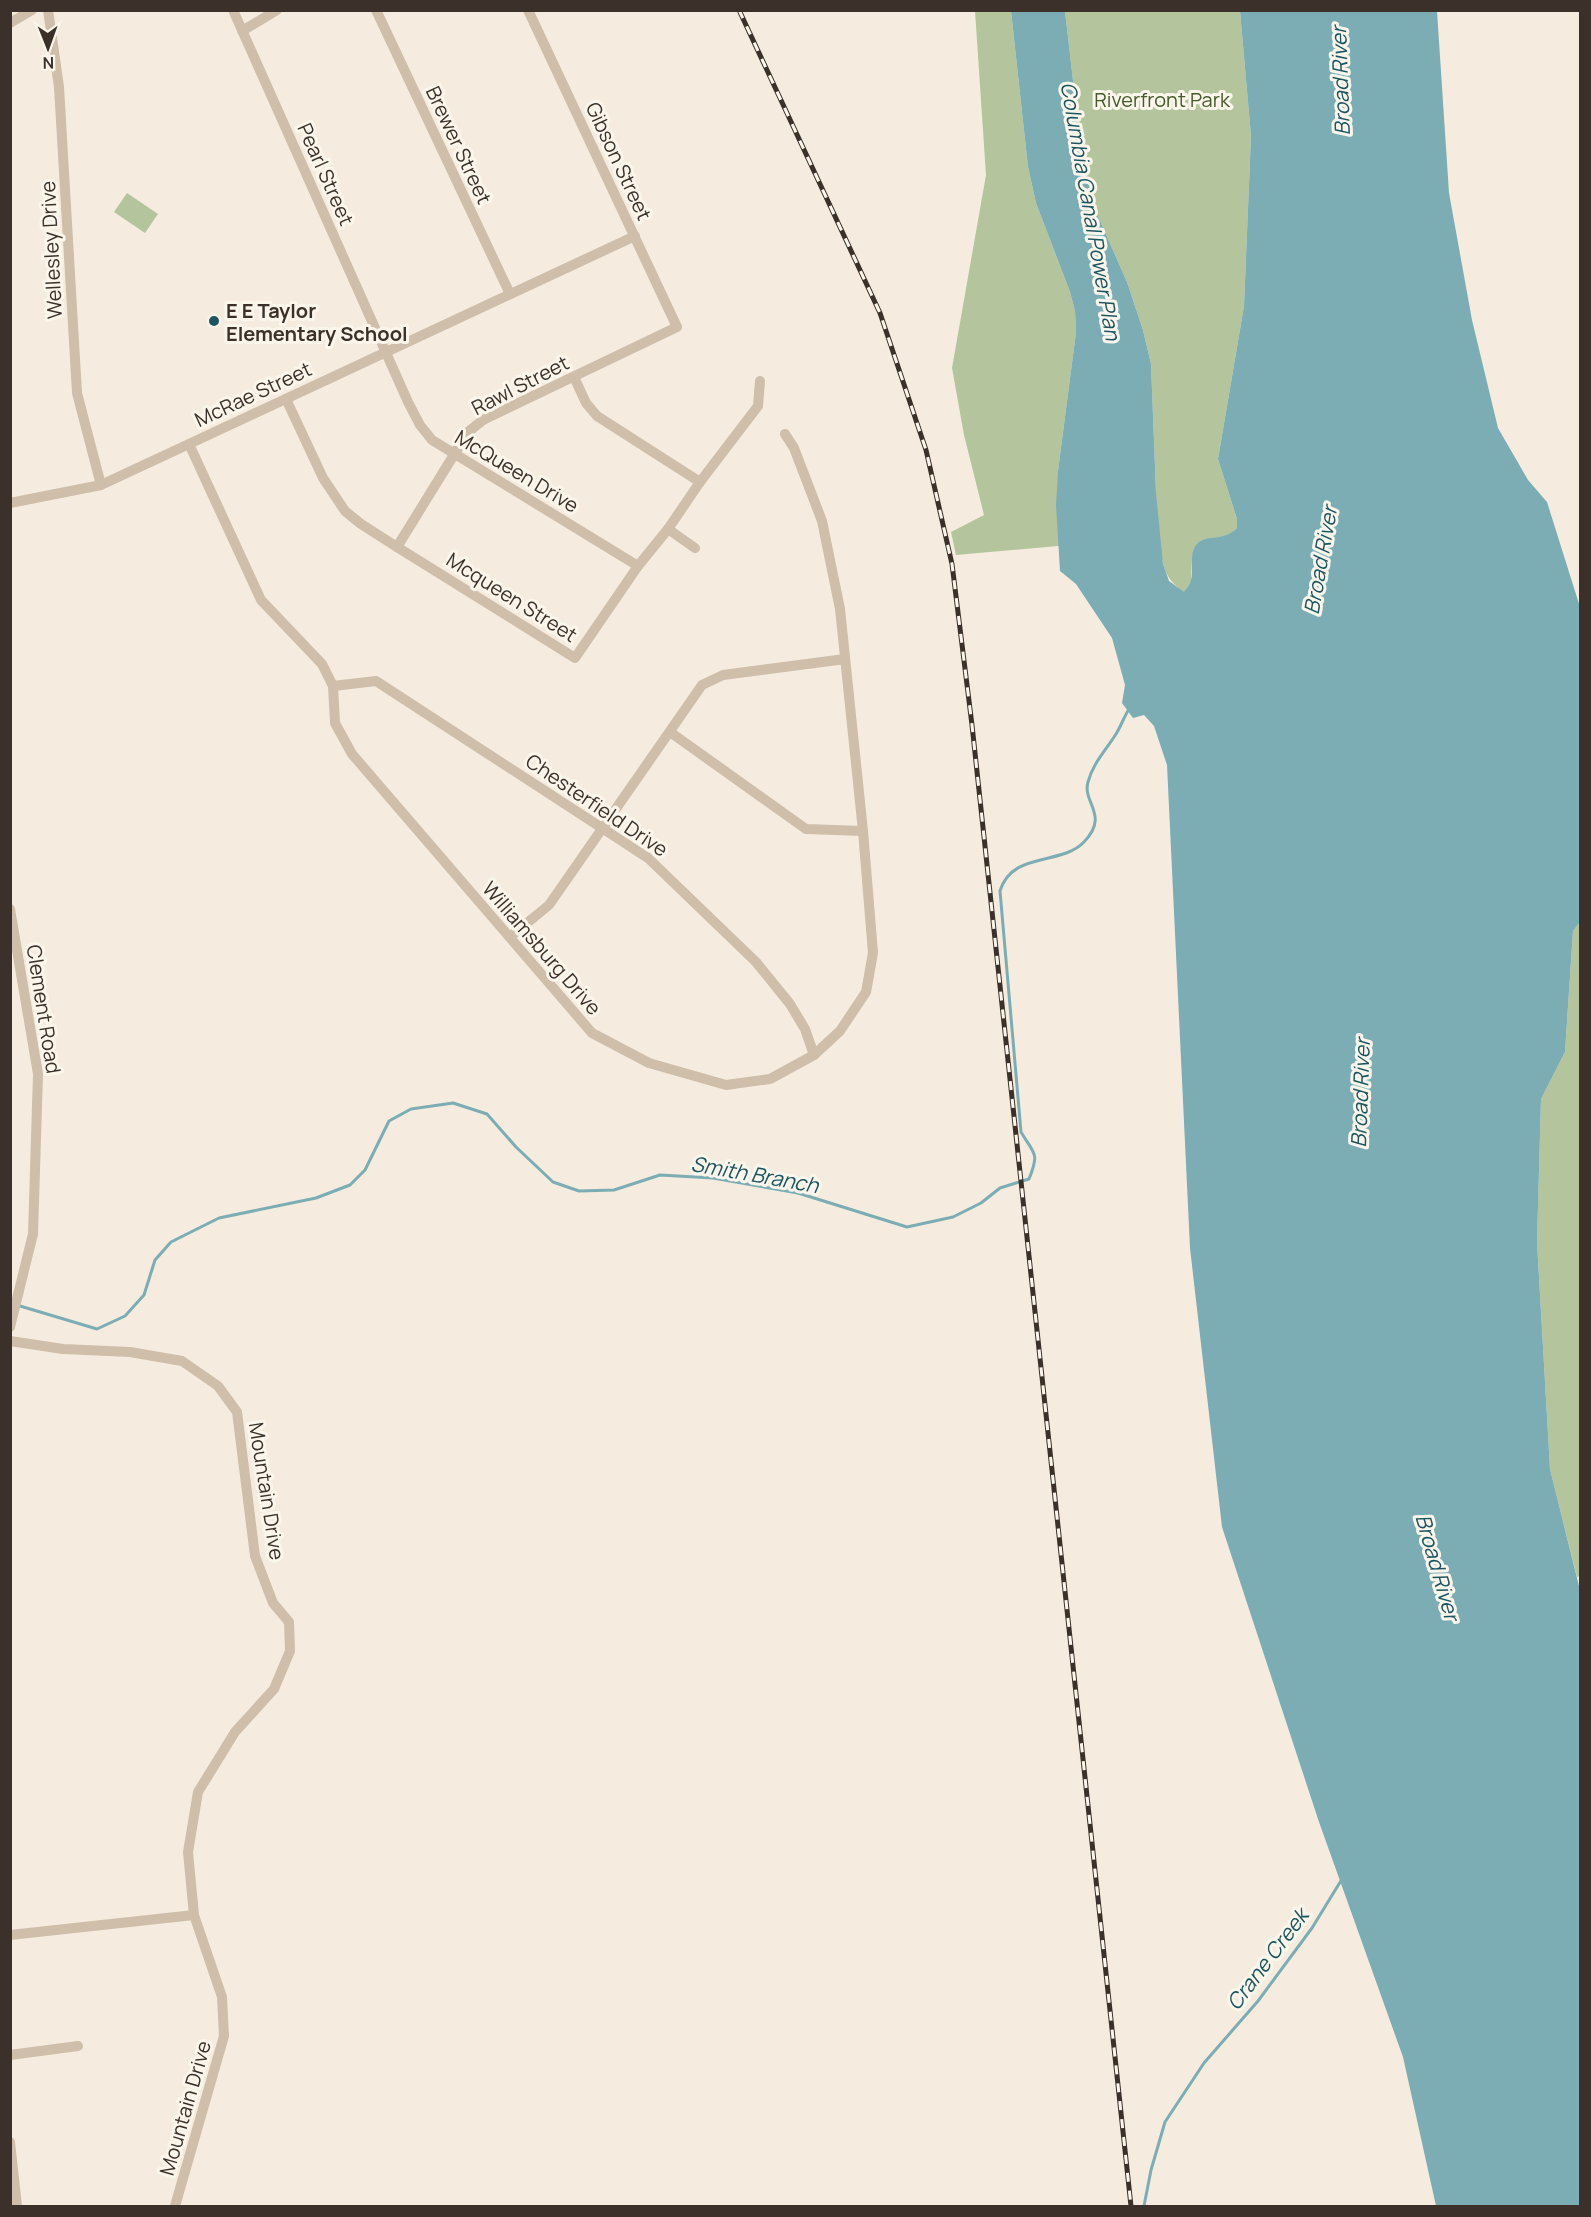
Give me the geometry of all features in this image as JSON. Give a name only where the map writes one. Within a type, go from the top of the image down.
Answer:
[{"type":"street","points":[[10,23],[32,10]]},
{"type":"street","name":"Wellesley Drive","points":[[48,10],[59,87],[77,393],[101,485]]},
{"type":"street","name":"Pearl Street","points":[[233,10],[386,352]]},
{"type":"street","points":[[242,31],[277,10]]},
{"type":"street","name":"Brewer Street","points":[[376,10],[510,294]]},
{"type":"street","name":"Gibson Street","points":[[528,10],[677,327]]},
{"type":"street","name":"McRae Street","points":[[10,502],[101,485],[634,236]]},
{"type":"street","name":"Rawl Street","points":[[397,547],[468,432],[483,420],[677,327]]},
{"type":"street","name":"McQueen Drive","points":[[386,352],[420,425],[432,440],[638,566]]},
{"type":"street","points":[[574,377],[586,402],[597,416],[700,482]]},
{"type":"street","name":"Mcqueen Street","points":[[286,399],[322,478],[345,510],[361,524],[575,658],[638,566],[758,406],[760,381]]},
{"type":"street","name":"Williamsburg Drive","points":[[189,444],[261,600],[322,664],[333,686],[335,723],[352,753],[592,1033],[649,1063],[726,1085],[770,1079],[814,1054],[840,1031],[866,992],[873,953],[840,609],[822,521],[794,448],[785,434]]},
{"type":"street","points":[[668,529],[695,548]]},
{"type":"street","points":[[510,937],[549,905],[702,685],[723,675],[845,660]]},
{"type":"street","name":"Chesterfield Drive","points":[[333,686],[376,681],[648,858],[756,962],[790,1004],[805,1029],[814,1054]]},
{"type":"street","points":[[670,732],[806,829],[863,831]]},
{"type":"street","name":"Clement Road","points":[[10,909],[38,1074],[33,1234],[10,1327]]},
{"type":"street","name":"Mountain Drive","points":[[10,1341],[63,1349],[130,1352],[182,1361],[218,1386],[237,1412],[255,1556],[273,1603],[289,1622],[290,1651],[274,1689],[235,1732],[198,1792],[188,1852],[194,1915],[222,1997],[225,2036],[175,2206]]},
{"type":"street","points":[[10,1935],[194,1915]]},
{"type":"street","points":[[10,2055],[78,2046]]},
{"type":"street","points":[[10,2142],[17,2206]]},
{"type":"green space","name":"Riverfront Park","points":[[975,11],[1011,11],[1028,167],[1036,203],[1075,311],[1076,332],[1058,471],[1156,493],[1151,364],[1143,330],[1127,282],[1094,207],[1081,150],[1065,11],[1240,11],[1251,136],[1244,306],[1218,459],[1237,519],[1237,528],[1229,536],[1202,541],[1192,556],[1191,581],[1184,593],[1171,580],[1164,568],[1159,537],[956,555],[951,532],[984,515],[964,435],[952,368],[986,175]]},
{"type":"green space","points":[[127,193],[158,214],[145,233],[114,212]]},
{"type":"green space","points":[[1580,922],[1580,1576],[1577,1577],[1550,1469],[1537,1242],[1541,1099],[1565,1052],[1573,931]]},
{"type":"water","points":[[1011,11],[1065,11],[1081,150],[1094,207],[1127,282],[1143,330],[1151,364],[1156,493],[1163,564],[1169,581],[1184,592],[1191,580],[1192,556],[1198,543],[1202,540],[1227,535],[1237,528],[1237,519],[1218,459],[1244,306],[1251,136],[1240,11],[1437,11],[1449,193],[1472,320],[1498,428],[1528,480],[1547,502],[1580,607],[1580,922],[1573,931],[1565,1052],[1541,1099],[1537,1242],[1550,1469],[1580,1590],[1580,2206],[1436,2206],[1403,2057],[1319,1822],[1222,1527],[1190,1248],[1167,765],[1154,726],[1144,715],[1133,718],[1122,703],[1125,685],[1112,638],[1076,584],[1060,571],[1056,505],[1058,471],[1076,332],[1075,311],[1036,203],[1028,167]]},
{"type":"waterway","name":"Smith Branch","points":[[10,1303],[97,1329],[125,1316],[144,1295],[155,1260],[171,1242],[219,1218],[316,1198],[350,1185],[365,1170],[389,1121],[411,1109],[453,1103],[487,1114],[516,1147],[553,1182],[579,1191],[614,1190],[660,1175],[713,1178],[798,1193],[907,1227],[953,1217],[981,1203],[1000,1188],[1029,1179],[1035,1158],[1021,1132],[1000,891],[1006,878],[1015,870],[1026,864],[1074,849],[1091,833],[1095,817],[1087,790],[1090,775],[1129,709]]},
{"type":"waterway","name":"Crane Creek","points":[[1144,2206],[1151,2170],[1165,2122],[1204,2063],[1258,2001],[1312,1928],[1342,1879]]},
{"type":"railway","points":[[739,10],[880,313],[926,450],[952,564],[972,725],[1131,2206]]},
{"type":"place","name":"E E Taylor Elementary School","points":[[214,321]]},
{"type":"water label","name":"Broad River","points":[[1340,81]]},
{"type":"water label","name":"Columbia Canal Power Plan","points":[[1091,211]]},
{"type":"water label","name":"Broad River","points":[[1320,560]]},
{"type":"water label","name":"Broad River","points":[[1360,1093]]},
{"type":"water label","name":"Broad River","points":[[1438,1567]]}]
